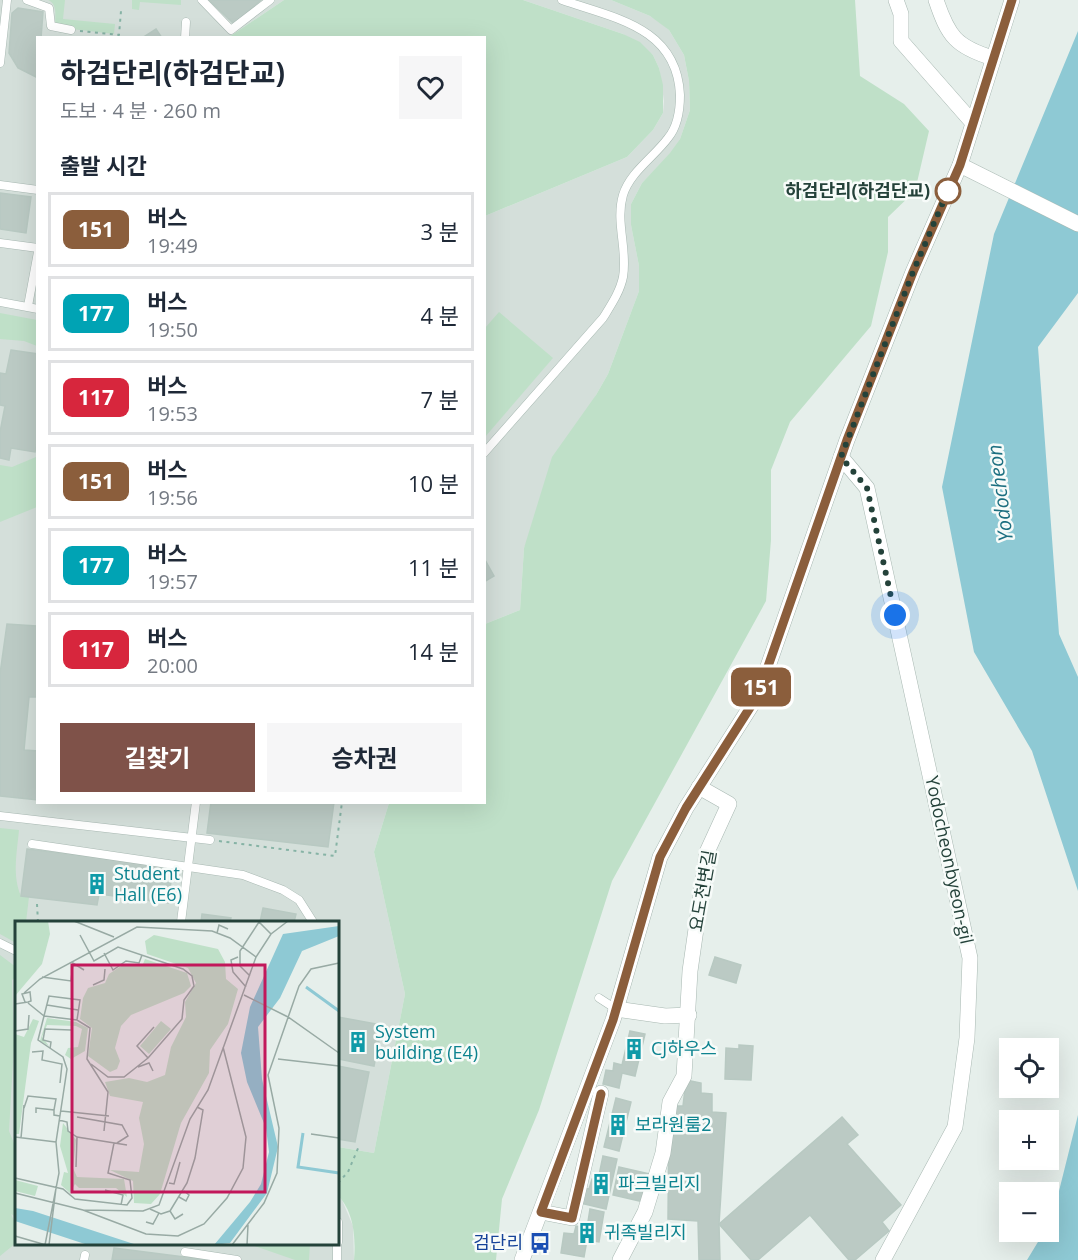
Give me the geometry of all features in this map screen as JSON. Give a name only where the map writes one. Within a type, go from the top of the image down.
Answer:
[{"type":"street","points":[[896,0],[901,14],[901,41],[973,123]]},
{"type":"street","points":[[936,0],[946,25],[956,41],[969,50],[993,58]]},
{"type":"street","points":[[522,1260],[616,1009],[660,857],[699,787],[758,695],[841,457],[913,272],[960,165],[1012,0]]},
{"type":"street","points":[[960,165],[1078,224]]},
{"type":"street","name":"Yodocheonbyeon-gil","points":[[841,457],[867,488],[970,958],[967,1038],[955,1127],[883,1260]]},
{"type":"street","name":"요도천변길","points":[[624,1259],[645,1212],[663,1153],[670,1102],[684,1076],[690,971],[707,852],[729,804],[699,787]]},
{"type":"street","points":[[616,1009],[665,1016],[689,1015]]},
{"type":"street","points":[[541,1212],[572,1218],[601,1094]]},
{"type":"lane","points":[[0,63],[7,0]]},
{"type":"lane","points":[[27,0],[49,8],[51,26],[71,30]]},
{"type":"lane","points":[[201,0],[231,30],[270,0]]},
{"type":"lane","points":[[486,451],[603,318],[615,299],[623,276],[620,208],[623,193],[629,182],[669,137],[679,114],[679,88],[676,73],[670,58],[653,36],[622,21],[562,0]]},
{"type":"lane","points":[[185,36],[186,22]]},
{"type":"lane","points":[[0,185],[36,190]]},
{"type":"lane","points":[[0,243],[36,250]]},
{"type":"lane","points":[[28,306],[36,261]]},
{"type":"lane","points":[[0,302],[36,308]]},
{"type":"lane","points":[[181,921],[196,804]]},
{"type":"lane","points":[[0,816],[210,840]]},
{"type":"lane","points":[[32,844],[243,875],[283,890],[299,900],[311,921]]},
{"type":"lane","points":[[0,943],[15,950]]},
{"type":"lane","points":[[599,998],[616,1009]]},
{"type":"lane","points":[[337,1260],[338,1245]]},
{"type":"lane","points":[[185,1252],[237,1260]]},
{"type":"path","points":[[71,30],[119,35],[121,11]]},
{"type":"path","points":[[210,840],[335,856],[342,804]]},
{"type":"path","points":[[37,904],[38,921]]},
{"type":"path","points":[[339,1182],[348,1172],[359,1146]]},
{"type":"shaded area","points":[[0,0],[284,0],[230,36],[36,36],[36,804],[389,804],[374,852],[405,994],[374,1153],[339,1147],[339,921],[15,921],[15,1245],[339,1245],[339,1197],[353,1226],[354,1260],[0,1260]]},
{"type":"shaded area","points":[[523,0],[611,0],[660,22],[669,30],[684,55],[689,81],[690,110],[680,139],[671,153],[642,183],[631,204],[631,225],[639,266],[639,291],[608,374],[524,548],[520,610],[486,624],[486,216],[627,157],[653,130],[663,113],[664,101],[659,68],[653,55],[623,34]]},
{"type":"green space","points":[[48,0],[65,0],[63,19],[115,24],[114,34],[55,27],[55,8]]},
{"type":"green space","points":[[132,0],[181,0],[181,5],[140,2],[139,10],[132,9]]},
{"type":"green space","points":[[284,0],[523,0],[640,42],[653,55],[659,68],[663,85],[663,113],[653,130],[627,157],[486,216],[486,36],[230,36]]},
{"type":"green space","points":[[611,0],[855,0],[860,76],[904,104],[929,131],[915,191],[888,217],[888,252],[871,326],[790,422],[771,470],[771,540],[766,601],[612,881],[539,1110],[502,1199],[496,1260],[354,1260],[355,1243],[351,1217],[339,1197],[339,1147],[374,1153],[405,994],[374,852],[389,804],[486,804],[486,624],[520,610],[524,548],[552,457],[608,374],[639,291],[639,266],[631,225],[631,204],[642,183],[680,139],[690,110],[689,81],[684,55],[669,30],[650,16]]},
{"type":"green space","points":[[499,312],[553,358],[486,436],[486,327]]},
{"type":"green space","points":[[0,313],[36,320],[36,346],[24,341],[0,339]]},
{"type":"green space","points":[[36,457],[36,507],[0,522],[0,465],[12,467]]},
{"type":"green space","points":[[0,828],[19,830],[16,864],[18,888],[21,896],[29,897],[26,921],[15,921],[15,942],[0,934]]},
{"type":"green space","points":[[0,955],[15,966],[15,978],[12,980],[14,1045],[9,1131],[15,1146],[15,1216],[11,1214],[15,1223],[15,1244],[0,1256]]},
{"type":"green space","points":[[252,1245],[310,1245],[309,1260],[295,1260]]},
{"type":"water","name":"Yodocheon","points":[[1078,31],[1078,293],[1038,347],[1059,634],[1078,677],[1078,891],[1032,751],[974,652],[942,487],[994,234]]},
{"type":"water","points":[[1078,1115],[1078,1260],[1027,1260],[1038,1242],[1059,1242],[1059,1191]]},
{"type":"building","points":[[209,0],[261,0],[234,24]]},
{"type":"building","points":[[18,8],[43,12],[41,36],[36,36],[36,77],[18,68],[9,53],[12,13]]},
{"type":"building","points":[[156,29],[161,36],[145,36]]},
{"type":"building","points":[[0,193],[31,197],[26,233],[0,229]]},
{"type":"building","points":[[11,350],[36,354],[35,452],[11,448],[9,460],[0,458],[0,432],[5,406],[0,405],[0,373],[6,374]]},
{"type":"building","points":[[486,562],[494,576],[486,581]]},
{"type":"building","points":[[7,624],[36,626],[36,697],[29,697],[24,750],[36,751],[36,800],[0,796],[0,674]]},
{"type":"building","points":[[211,804],[334,804],[328,847],[207,833]]},
{"type":"building","name":"Student Hall (E6)","points":[[27,849],[173,867],[168,903],[99,894],[97,905],[21,896]]},
{"type":"building","points":[[263,908],[296,914],[294,921],[260,921]]},
{"type":"building","points":[[202,914],[231,918],[230,921],[201,921]]},
{"type":"building","points":[[715,957],[741,965],[736,983],[709,975]]},
{"type":"building","name":"System building (E4)","points":[[339,1017],[382,1025],[374,1066],[339,1059]]},
{"type":"building","name":"CJ하우스","points":[[630,1031],[645,1034],[635,1076],[622,1073],[619,1088],[603,1084],[606,1070],[613,1071],[614,1063],[622,1065]]},
{"type":"building","points":[[739,1045],[753,1046],[751,1080],[725,1079],[726,1048],[739,1049]]},
{"type":"building","points":[[339,1066],[369,1072],[355,1142],[339,1139]]},
{"type":"building","points":[[686,1080],[701,1083],[701,1093],[712,1094],[712,1112],[726,1113],[719,1224],[720,1260],[699,1260],[698,1221],[668,1219],[669,1106],[683,1106]]},
{"type":"building","name":"보라원룸2","points":[[616,1098],[631,1102],[619,1151],[604,1147]]},
{"type":"building","points":[[842,1117],[858,1135],[847,1144],[901,1205],[882,1222],[889,1231],[855,1260],[849,1260],[810,1215],[758,1260],[751,1260],[719,1224]]},
{"type":"building","name":"파크빌리지","points":[[603,1156],[617,1159],[606,1209],[580,1203],[583,1188],[589,1189],[592,1179],[598,1180]]},
{"type":"building","points":[[619,1167],[650,1174],[644,1202],[613,1195]]},
{"type":"building","name":"귀족빌리지","points":[[590,1209],[604,1212],[599,1242],[587,1240],[584,1257],[561,1253],[564,1233],[574,1234],[576,1226],[587,1228]]},
{"type":"building","points":[[114,1248],[208,1260],[112,1260]]},
{"type":"bus line","name":"151","points":[[601,1094],[572,1218],[541,1212],[613,1020],[660,857],[686,808],[758,695],[847,440],[913,272],[960,165],[1012,0]]},
{"type":"place","name":"하검단리(하검단교)","points":[[948,191]]},
{"type":"place","name":"Student Hall (E6)","points":[[97,884]]},
{"type":"place","name":"System building (E4)","points":[[358,1042]]},
{"type":"place","name":"CJ하우스","points":[[634,1049]]},
{"type":"place","name":"보라원룸2","points":[[618,1125]]},
{"type":"place","name":"파크빌리지","points":[[601,1184]]},
{"type":"place","name":"귀족빌리지","points":[[587,1233]]},
{"type":"place","name":"검단리","points":[[540,1243]]},
{"type":"route","points":[[895,615],[867,488],[841,457],[913,272],[950,186],[948,191]]}]
